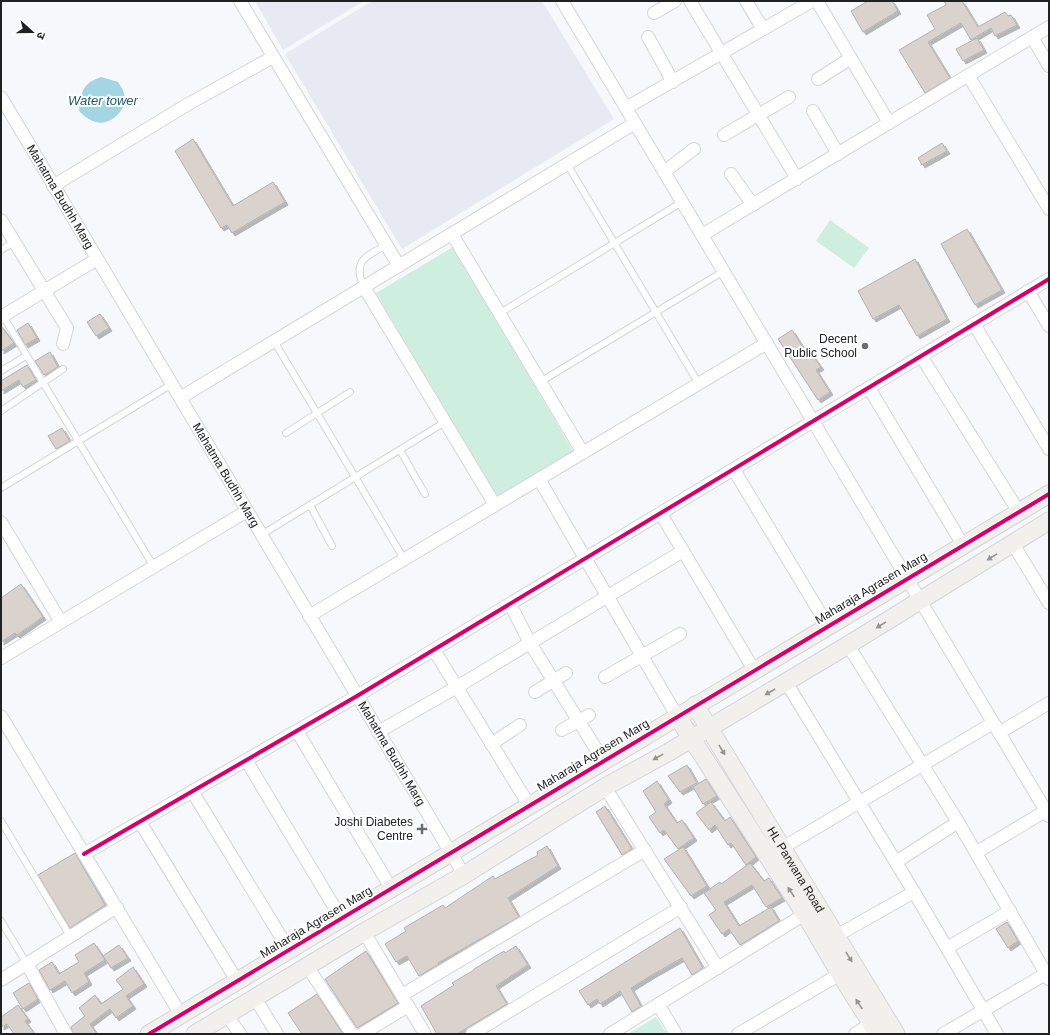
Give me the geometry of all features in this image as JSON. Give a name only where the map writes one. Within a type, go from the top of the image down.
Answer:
[{"type":"street","points":[[240,1],[399,266]]},
{"type":"street","points":[[562,1],[996,728],[1048,812],[977,852]]},
{"type":"street","points":[[654,13],[675,1]]},
{"type":"street","points":[[690,1],[797,178]]},
{"type":"street","points":[[746,1],[763,29]]},
{"type":"street","points":[[626,108],[812,1]]},
{"type":"street","points":[[817,1],[890,123]]},
{"type":"street","points":[[702,235],[1049,27]]},
{"type":"street","points":[[648,37],[673,82]]},
{"type":"street","points":[[1032,37],[1049,66]]},
{"type":"street","points":[[53,186],[190,102],[274,57]]},
{"type":"street","points":[[818,79],[851,58]]},
{"type":"street","points":[[968,75],[1049,208]]},
{"type":"street","points":[[724,135],[789,97]]},
{"type":"street","name":"Mahatma Budhh Marg","points":[[1,98],[464,875]]},
{"type":"street","points":[[813,111],[838,154]]},
{"type":"street","points":[[180,398],[635,123]]},
{"type":"street","points":[[664,172],[694,149]]},
{"type":"street","points":[[731,174],[753,205]]},
{"type":"street","points":[[1,220],[43,292],[67,328],[63,344]]},
{"type":"street","points":[[452,234],[582,453]]},
{"type":"street","points":[[2,317],[97,259]]},
{"type":"street","points":[[84,854],[357,696],[1049,279]]},
{"type":"street","points":[[364,287],[495,505]]},
{"type":"street","points":[[1028,291],[1049,326]]},
{"type":"street","points":[[974,324],[1049,449]]},
{"type":"street","points":[[309,616],[767,343]]},
{"type":"street","points":[[922,356],[1019,512]]},
{"type":"street","points":[[870,388],[963,545]]},
{"type":"street","points":[[734,470],[828,626]]},
{"type":"street","points":[[539,479],[677,716]]},
{"type":"street","name":"Maharaja Agrasen Marg","points":[[149,1034],[603,760],[1049,494]]},
{"type":"street","points":[[1,658],[247,511]]},
{"type":"street","points":[[661,514],[754,670]]},
{"type":"street","points":[[195,1034],[364,932],[464,875],[605,787],[848,645],[1049,521]]},
{"type":"street","points":[[1,522],[61,622]]},
{"type":"street","points":[[1013,544],[1049,603]]},
{"type":"street","points":[[378,732],[457,687],[683,552]]},
{"type":"street","points":[[510,604],[530,643],[554,681],[584,718],[603,760]]},
{"type":"street","points":[[605,677],[680,634]]},
{"type":"street","points":[[848,645],[977,852],[1048,975],[943,1034]]},
{"type":"street","points":[[434,650],[529,805]]},
{"type":"street","points":[[535,692],[566,673]]},
{"type":"street","points":[[786,682],[914,892],[997,1034]]},
{"type":"street","points":[[782,848],[922,765],[1049,703]]},
{"type":"street","name":"HL Parwana Road","points":[[695,705],[896,1034]]},
{"type":"street","points":[[1,716],[181,1015]]},
{"type":"street","name":"HL Parwana Road","points":[[677,716],[805,914],[840,974],[875,1029]]},
{"type":"street","points":[[562,730],[584,718]]},
{"type":"street","points":[[492,744],[520,725]]},
{"type":"street","points":[[298,731],[391,888]]},
{"type":"street","points":[[246,760],[341,918]]},
{"type":"street","points":[[605,787],[718,968]]},
{"type":"street","points":[[192,792],[289,950]]},
{"type":"street","points":[[140,822],[237,981]]},
{"type":"street","points":[[896,862],[958,822]]},
{"type":"street","points":[[402,995],[645,850]]},
{"type":"street","points":[[836,936],[914,892]]},
{"type":"street","points":[[1,980],[117,907]]},
{"type":"street","points":[[472,1034],[681,907]]},
{"type":"street","points":[[947,948],[1010,911]]},
{"type":"street","points":[[610,1034],[805,914]]},
{"type":"street","points":[[364,932],[425,1034]]},
{"type":"street","points":[[27,964],[66,1034]]},
{"type":"street","points":[[307,966],[352,1034]]},
{"type":"street","points":[[738,1034],[840,974]]},
{"type":"street","points":[[255,998],[277,1034]]},
{"type":"street","points":[[658,1004],[676,1034]]},
{"type":"street","points":[[362,1034],[408,1006]]},
{"type":"street","points":[[227,1015],[240,1034]]},
{"type":"street","points":[[855,1034],[875,1029]]},
{"type":"lane","points":[[567,164],[699,384]]},
{"type":"lane","points":[[500,313],[682,202]]},
{"type":"lane","points":[[1,250],[14,242]]},
{"type":"lane","points":[[364,287],[359,273],[361,262],[371,253],[386,245]]},
{"type":"lane","points":[[540,382],[724,271]]},
{"type":"lane","points":[[2,317],[44,383],[154,567]]},
{"type":"lane","points":[[274,341],[404,559]]},
{"type":"lane","points":[[1,371],[26,356]]},
{"type":"lane","points":[[1,410],[63,369]]},
{"type":"lane","points":[[1,488],[172,384]]},
{"type":"lane","points":[[286,433],[350,392]]},
{"type":"lane","points":[[261,535],[445,422]]},
{"type":"lane","points":[[400,450],[425,494]]},
{"type":"lane","points":[[310,505],[332,546]]},
{"type":"lane","points":[[1,821],[70,936]]},
{"type":"lane","points":[[1,921],[27,964]]},
{"type":"shaded area","points":[[255,1],[364,1],[283,50]]},
{"type":"shaded area","points":[[372,1],[542,1],[614,119],[402,249],[285,54]]},
{"type":"green space","points":[[830,220],[869,248],[854,268],[816,241]]},
{"type":"green space","points":[[453,247],[573,451],[496,497],[376,293]]},
{"type":"green space","points":[[656,1017],[667,1034],[628,1034]]},
{"type":"water","name":"Water tower","points":[[101,77],[118,82],[123,90],[126,102],[117,116],[111,120],[99,123],[92,121],[79,111],[82,94],[86,86]]},
{"type":"building","points":[[868,1],[892,1],[898,11],[863,32],[851,11]]},
{"type":"building","points":[[944,1],[962,1],[978,27],[1005,12],[1008,16],[1011,15],[1017,25],[995,36],[991,28],[971,40],[961,23],[928,42],[950,78],[925,93],[899,50],[935,29],[927,15],[946,5]]},
{"type":"building","points":[[977,38],[984,50],[963,61],[956,49]]},
{"type":"building","points":[[193,139],[233,206],[273,182],[285,202],[232,233],[227,225],[221,228],[175,151]]},
{"type":"building","points":[[942,143],[947,151],[922,165],[918,158]]},
{"type":"building","points":[[967,229],[1002,290],[975,305],[941,244]]},
{"type":"building","points":[[915,259],[947,319],[917,336],[899,305],[873,319],[858,291]]},
{"type":"building","points":[[100,314],[109,328],[96,336],[87,322]]},
{"type":"building","points":[[28,323],[37,338],[25,345],[17,330]]},
{"type":"building","points":[[1,326],[14,343],[1,351]]},
{"type":"building","points":[[792,330],[807,354],[810,352],[821,367],[816,370],[830,392],[818,400],[778,339]]},
{"type":"building","points":[[50,352],[58,367],[44,375],[35,361]]},
{"type":"building","points":[[27,365],[36,380],[23,387],[19,380],[1,391],[1,381]]},
{"type":"building","points":[[62,428],[70,441],[56,449],[48,436]]},
{"type":"building","points":[[21,584],[43,617],[17,635],[15,633],[1,642],[1,598]]},
{"type":"building","points":[[687,765],[697,783],[680,792],[668,776]]},
{"type":"building","points":[[706,779],[717,796],[703,804],[693,787]]},
{"type":"building","points":[[657,781],[669,800],[664,804],[677,823],[682,820],[694,838],[678,849],[664,830],[660,833],[649,817],[656,812],[643,791]]},
{"type":"building","points":[[711,802],[725,821],[730,817],[756,857],[746,865],[731,843],[728,845],[715,825],[709,830],[696,813]]},
{"type":"building","points":[[605,806],[632,849],[622,855],[596,812]]},
{"type":"building","points":[[547,846],[558,866],[508,898],[519,917],[438,963],[439,964],[419,976],[407,956],[396,962],[385,944],[406,931],[404,928],[443,905],[445,908],[493,876],[495,879],[538,855],[537,852]]},
{"type":"building","points":[[683,847],[707,886],[691,896],[664,859]]},
{"type":"building","points":[[75,853],[105,905],[70,928],[38,875]]},
{"type":"building","points":[[750,863],[764,881],[769,878],[782,898],[766,907],[752,885],[724,902],[739,926],[771,907],[779,921],[740,945],[729,929],[722,934],[709,915],[716,910],[704,893],[720,882],[721,884]]},
{"type":"building","points":[[1007,922],[1018,941],[1008,948],[996,929]]},
{"type":"building","points":[[680,928],[703,968],[692,975],[682,958],[631,988],[641,1006],[632,1012],[620,991],[600,1004],[597,999],[588,1005],[579,991]]},
{"type":"building","points":[[94,943],[105,960],[84,973],[89,982],[72,993],[65,981],[50,990],[39,970],[52,962],[59,974],[79,962],[75,955]]},
{"type":"building","points":[[119,945],[128,958],[111,968],[103,956]]},
{"type":"building","points":[[516,946],[528,965],[496,986],[507,1004],[457,1034],[437,1034],[421,1006],[454,985],[452,983],[474,969],[504,951],[505,953]]},
{"type":"building","points":[[366,951],[398,1003],[357,1028],[325,979]]},
{"type":"building","points":[[133,967],[144,984],[126,996],[133,1006],[116,1018],[110,1009],[90,1024],[97,1034],[73,1034],[71,1027],[85,1016],[79,1008],[95,995],[101,1004],[123,989],[116,980]]},
{"type":"building","points":[[29,983],[38,999],[23,1009],[13,993]]},
{"type":"building","points":[[317,994],[343,1034],[302,1034],[288,1013]]},
{"type":"building","points":[[18,1005],[28,1019],[25,1021],[35,1034],[14,1034],[7,1024],[1,1027],[1,1017]]},
{"type":"cycle path","points":[[84,854],[357,696],[1049,279]]},
{"type":"cycle path","points":[[149,1034],[1049,494]]},
{"type":"place","name":"Decent Public School","points":[[865,346]]},
{"type":"place","name":"Joshi Diabetes Centre","points":[[422,829]]}]
